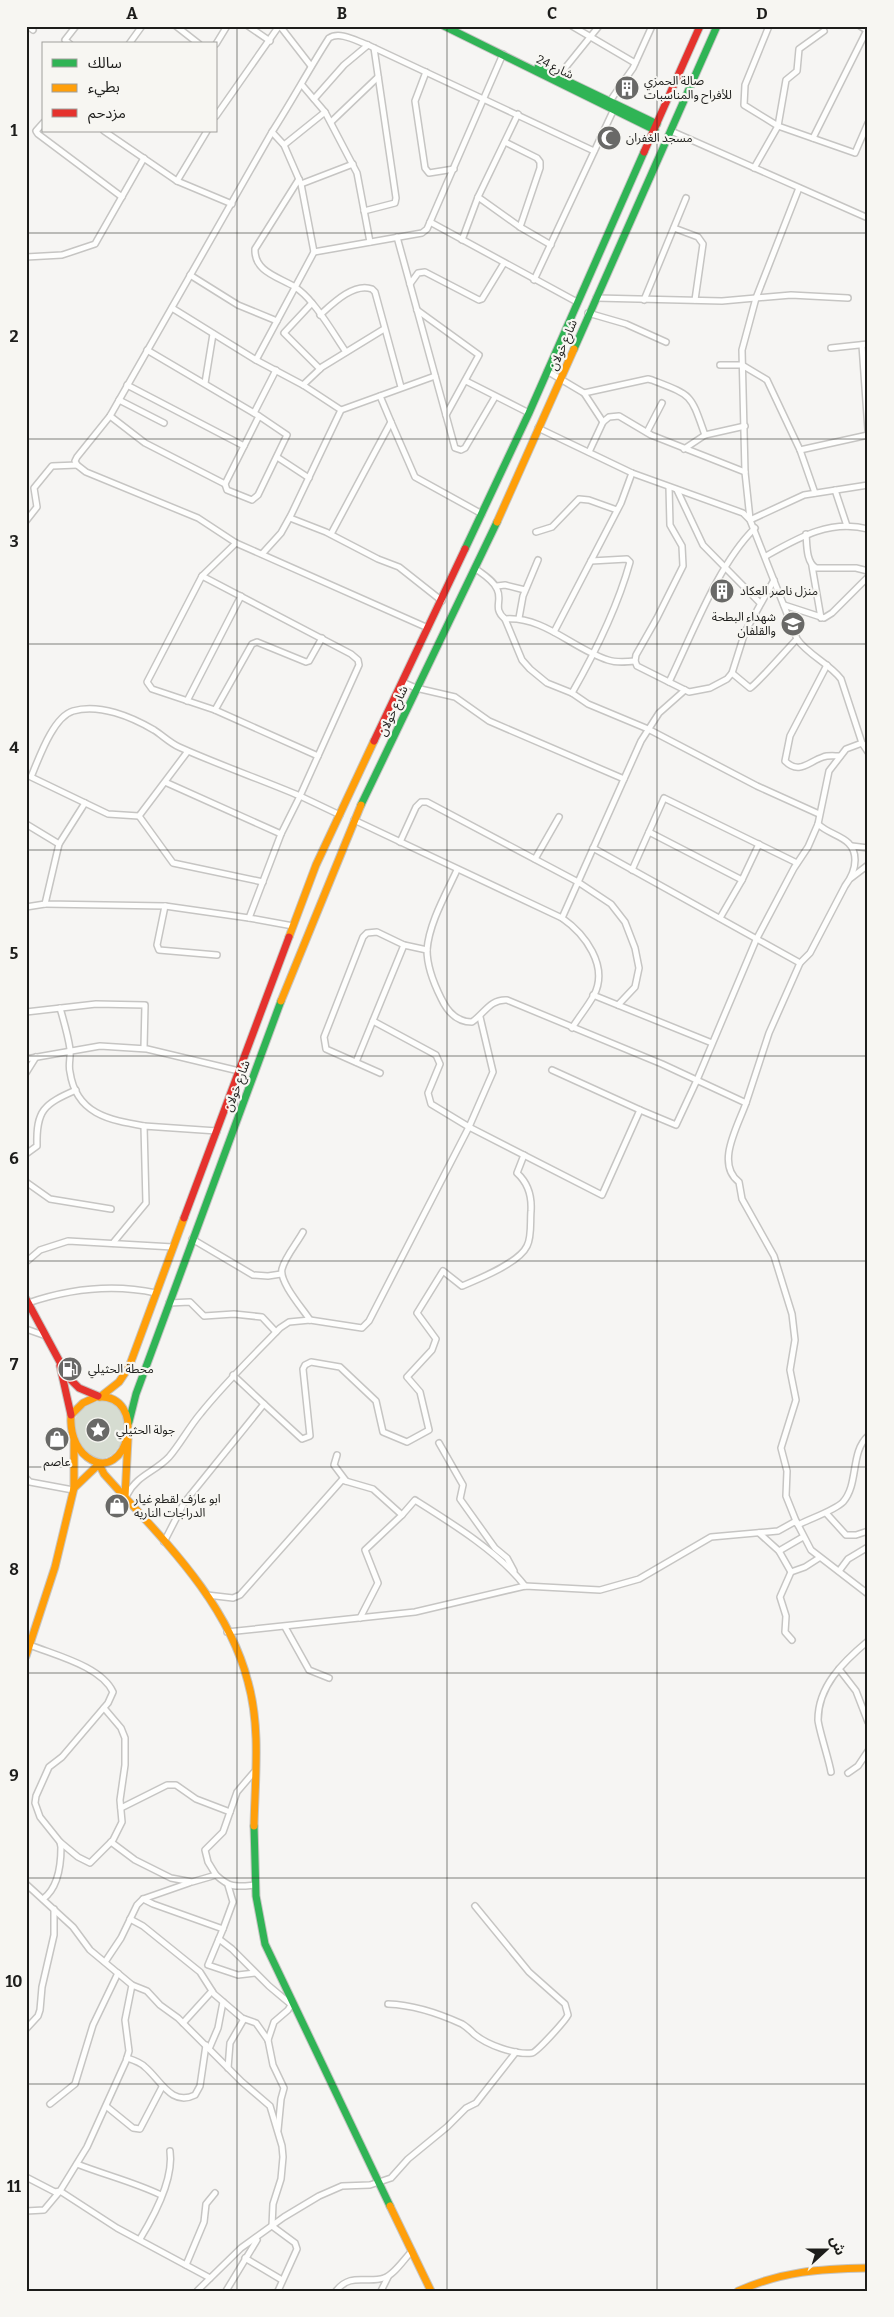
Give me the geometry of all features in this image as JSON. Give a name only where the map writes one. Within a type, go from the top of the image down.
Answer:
[{"type":"main road","name":"شارع 24","points":[[444,26],[610,102],[656,127]]},
{"type":"main road","name":"شارع 24","points":[[455,26],[557,78],[614,110],[656,127]]},
{"type":"main road","name":"شارع خولان","points":[[100,1397],[125,1375],[316,865],[429,629],[529,413],[700,26]]},
{"type":"main road","name":"شارع خولان","points":[[129,1422],[136,1394],[278,1008],[354,820],[416,688],[476,569],[716,26]]},
{"type":"main road","points":[[266,1000],[278,1008]]},
{"type":"main road","points":[[27,1301],[60,1364],[74,1384],[100,1397]]},
{"type":"main road","points":[[26,1656],[55,1567],[74,1489],[74,1442],[71,1430],[71,1415],[60,1364]]},
{"type":"main road","points":[[71,1415],[84,1401],[100,1397],[108,1397],[120,1403],[129,1422],[125,1497]]},
{"type":"main road","points":[[74,1442],[84,1456],[99,1464],[107,1463],[117,1458],[128,1439]]},
{"type":"main road","points":[[99,1464],[104,1474],[164,1542],[207,1595],[244,1665],[254,1716],[254,1885],[258,1921],[265,1944],[294,2007],[431,2291]]},
{"type":"main road","points":[[74,1489],[99,1464]]},
{"type":"main road","points":[[738,2291],[763,2279],[786,2272],[813,2269],[868,2268]]},
{"type":"street","points":[[68,42],[65,40],[76,26]]},
{"type":"street","points":[[130,42],[142,26]]},
{"type":"street","points":[[176,26],[196,42]]},
{"type":"street","points":[[217,42],[227,26]]},
{"type":"street","points":[[248,26],[270,41]]},
{"type":"street","points":[[218,113],[280,26],[311,66]]},
{"type":"street","points":[[572,26],[634,63]]},
{"type":"street","points":[[557,78],[599,26]]},
{"type":"street","points":[[610,102],[634,63],[652,26]]},
{"type":"street","points":[[769,26],[745,85],[744,105],[778,126],[855,153],[868,123]]},
{"type":"street","points":[[813,138],[867,31],[860,26]]},
{"type":"street","points":[[754,168],[778,126],[786,80],[797,72],[799,49],[824,31]]},
{"type":"street","points":[[77,466],[75,461],[77,457],[110,416],[272,132],[302,85],[311,66],[333,36],[340,35],[368,45],[594,151]]},
{"type":"street","points":[[314,99],[344,65],[368,45]]},
{"type":"street","points":[[364,211],[391,206],[395,203],[374,48]]},
{"type":"street","points":[[314,252],[422,233],[427,229],[503,54]]},
{"type":"street","points":[[426,72],[414,101],[425,168],[429,173],[454,169]]},
{"type":"street","points":[[331,122],[378,77]]},
{"type":"street","points":[[302,85],[326,112],[357,173],[370,242]]},
{"type":"street","points":[[534,280],[614,110]]},
{"type":"street","points":[[284,145],[326,112]]},
{"type":"street","points":[[462,240],[478,197],[518,114]]},
{"type":"street","points":[[42,124],[37,128],[38,134],[122,197]]},
{"type":"street","points":[[671,131],[868,218]]},
{"type":"street","points":[[105,132],[177,181],[232,204]]},
{"type":"street","points":[[177,181],[206,132]]},
{"type":"street","points":[[256,360],[314,252],[300,181],[284,145],[272,132]]},
{"type":"street","points":[[505,142],[537,158],[540,162],[540,168],[520,227]]},
{"type":"street","points":[[26,256],[62,255],[95,244],[144,158]]},
{"type":"street","points":[[346,352],[312,303],[295,287],[276,278],[260,265],[255,257],[255,249],[300,181],[352,164]]},
{"type":"street","points":[[750,520],[745,472],[742,350],[747,325],[756,298],[799,188]]},
{"type":"street","points":[[478,197],[520,227],[551,244]]},
{"type":"street","points":[[644,300],[686,198]]},
{"type":"street","points":[[430,222],[577,302]]},
{"type":"street","points":[[674,228],[698,237],[703,244],[695,300]]},
{"type":"street","points":[[397,237],[455,448],[461,450],[465,448],[495,397]]},
{"type":"street","points":[[410,284],[418,273],[425,272],[479,300],[482,299],[504,263]]},
{"type":"street","points":[[190,275],[238,305],[277,322]]},
{"type":"street","points":[[320,315],[338,299],[358,290],[369,288],[375,292],[401,387]]},
{"type":"street","points":[[595,298],[722,302],[791,296],[848,298]]},
{"type":"street","points":[[312,303],[284,333],[320,369]]},
{"type":"street","points":[[172,308],[342,410]]},
{"type":"street","points":[[417,310],[478,353],[479,358],[446,416]]},
{"type":"street","points":[[588,313],[626,324],[666,342]]},
{"type":"street","points":[[303,385],[320,369],[384,329]]},
{"type":"street","points":[[204,383],[213,334]]},
{"type":"street","points":[[831,348],[865,344],[868,430]]},
{"type":"street","points":[[110,416],[145,443],[225,484],[228,490],[255,499],[287,435],[257,414],[147,350]]},
{"type":"street","points":[[720,365],[742,365],[767,380],[800,450],[815,493]]},
{"type":"street","points":[[225,484],[244,446],[276,370]]},
{"type":"street","points":[[547,371],[584,393],[604,422]]},
{"type":"street","points":[[262,554],[281,534],[290,518],[342,410],[401,387],[436,376]]},
{"type":"street","points":[[584,393],[648,379],[652,380],[685,393],[690,398],[705,435]]},
{"type":"street","points":[[466,381],[529,413]]},
{"type":"street","points":[[127,385],[244,446]]},
{"type":"street","points":[[380,396],[415,477],[482,514]]},
{"type":"street","points":[[119,400],[164,423]]},
{"type":"street","points":[[647,432],[662,403]]},
{"type":"street","points":[[589,452],[609,416],[619,416],[647,432],[684,449],[745,472]]},
{"type":"street","points":[[331,534],[390,422]]},
{"type":"street","points":[[684,449],[705,435],[745,426]]},
{"type":"street","points":[[538,428],[632,473],[743,513],[755,528],[797,639],[802,647],[828,665],[841,679],[862,743],[868,752]]},
{"type":"street","points":[[800,450],[868,434]]},
{"type":"street","points":[[277,457],[309,478]]},
{"type":"street","points":[[26,521],[37,507],[34,488],[52,466],[77,466],[86,472],[198,518],[236,543],[429,629]]},
{"type":"street","points":[[554,632],[624,496],[632,473]]},
{"type":"street","points":[[750,520],[804,495],[868,484]]},
{"type":"street","points":[[669,487],[670,525],[682,546],[683,566],[636,655],[635,661],[637,666],[685,690],[700,691],[710,688],[732,673],[745,632],[774,580]]},
{"type":"street","points":[[677,490],[703,545],[724,569],[760,604]]},
{"type":"street","points":[[836,490],[847,526]]},
{"type":"street","points":[[536,532],[552,527],[579,499],[589,500],[617,510]]},
{"type":"street","points":[[290,518],[331,534],[408,572],[442,601]]},
{"type":"street","points":[[766,556],[806,534],[836,526],[868,529]]},
{"type":"street","points":[[670,682],[724,569],[755,528]]},
{"type":"street","points":[[806,534],[809,560],[812,566],[821,618]]},
{"type":"street","points":[[236,543],[202,576],[147,682],[152,689],[215,710],[318,756]]},
{"type":"street","points":[[572,693],[594,654],[619,599],[630,562],[627,559],[590,560]]},
{"type":"street","points":[[519,618],[525,590],[538,560]]},
{"type":"street","points":[[812,566],[816,568],[856,568],[868,571]]},
{"type":"street","points":[[476,569],[497,586],[499,592],[498,609],[505,619],[522,660],[530,670],[547,683],[572,693],[588,704],[648,729],[757,786],[819,814]]},
{"type":"street","points":[[202,576],[351,654],[358,660],[359,665],[281,834],[249,918]]},
{"type":"street","points":[[784,606],[821,618],[832,613],[868,576]]},
{"type":"street","points":[[497,586],[505,585],[525,590]]},
{"type":"street","points":[[187,700],[241,596]]},
{"type":"street","points":[[505,619],[519,618],[554,632],[609,661],[635,661]]},
{"type":"street","points":[[215,710],[252,644],[258,642],[306,662],[309,661],[322,638]]},
{"type":"street","points":[[732,673],[750,688],[755,686],[764,673],[797,639]]},
{"type":"street","points":[[828,665],[790,736],[785,760],[790,766],[797,768],[824,756],[840,756]]},
{"type":"street","points":[[402,682],[416,688],[455,697],[489,721],[624,779]]},
{"type":"street","points":[[562,918],[648,729],[659,713],[685,690]]},
{"type":"street","points":[[140,816],[108,814],[31,777],[53,730],[63,718],[73,711],[92,708],[124,716],[188,750],[300,796],[340,815]]},
{"type":"street","points":[[552,1070],[676,1125],[756,940],[797,863],[808,847],[818,824],[830,771],[846,749],[862,743]]},
{"type":"street","points":[[140,816],[188,750]]},
{"type":"street","points":[[165,782],[281,834]]},
{"type":"street","points":[[632,870],[664,798],[797,863]]},
{"type":"street","points":[[400,842],[416,807],[421,802],[427,802],[578,882],[612,904],[619,912],[636,948],[639,976],[635,987],[618,1005]]},
{"type":"street","points":[[45,904],[59,844],[85,803]]},
{"type":"street","points":[[140,816],[173,863],[263,882]]},
{"type":"street","points":[[535,859],[559,816]]},
{"type":"street","points":[[354,820],[562,918],[577,928],[584,936],[596,962],[599,974],[594,995],[572,1028]]},
{"type":"street","points":[[26,824],[59,844]]},
{"type":"street","points":[[818,824],[824,830],[835,833],[852,846],[868,848]]},
{"type":"street","points":[[649,832],[742,880]]},
{"type":"street","points":[[720,918],[742,880],[759,844]]},
{"type":"street","points":[[851,878],[855,858],[852,846]]},
{"type":"street","points":[[593,848],[800,963]]},
{"type":"street","points":[[868,865],[851,878],[845,886],[810,953],[800,963],[769,1033],[731,1143],[728,1166],[733,1178],[739,1182],[742,1199],[774,1256],[792,1314],[795,1340],[790,1370],[796,1400],[781,1448],[787,1471],[786,1496],[803,1537],[811,1550],[868,1594]]},
{"type":"street","points":[[457,870],[434,922],[427,950],[434,983],[447,1011],[464,1022],[472,1022],[480,1017],[493,1002],[507,1000],[697,1080],[746,1103]]},
{"type":"street","points":[[26,907],[45,904],[165,906],[293,926]]},
{"type":"street","points":[[165,906],[157,946],[160,950],[217,955]]},
{"type":"street","points":[[380,1073],[326,1048],[324,1037],[367,933],[377,932],[404,944],[427,950]]},
{"type":"street","points":[[356,1062],[404,944]]},
{"type":"street","points":[[594,995],[712,1042]]},
{"type":"street","points":[[26,1012],[96,1004],[145,1005],[144,1048]]},
{"type":"street","points":[[60,1008],[71,1051],[70,1072],[78,1098],[96,1114],[114,1121],[144,1126],[217,1131]]},
{"type":"street","points":[[125,1497],[132,1484],[170,1456],[200,1414],[234,1375],[276,1332],[289,1322],[310,1320],[362,1328],[369,1321],[469,1127],[493,1072],[480,1017]]},
{"type":"street","points":[[373,1021],[436,1056],[440,1064],[428,1093],[431,1104],[469,1127],[602,1195],[640,1110]]},
{"type":"street","points":[[26,1059],[100,1046],[144,1048],[239,1072]]},
{"type":"street","points":[[26,1073],[36,1057]]},
{"type":"street","points":[[26,1154],[37,1146],[40,1113],[51,1101],[76,1090]]},
{"type":"street","points":[[113,1243],[146,1203],[144,1126]]},
{"type":"street","points":[[234,1375],[302,1439],[310,1436],[303,1369],[305,1365],[312,1362],[340,1367],[376,1401],[383,1432],[407,1442],[429,1430],[420,1392],[407,1377],[432,1350],[436,1339],[417,1313],[443,1271],[462,1286],[490,1274],[523,1252],[528,1244],[531,1204],[527,1181],[517,1173],[524,1155]]},
{"type":"street","points":[[26,1182],[50,1199],[111,1209]]},
{"type":"street","points":[[303,1232],[283,1266],[282,1274],[286,1284],[310,1320]]},
{"type":"street","points":[[192,1239],[253,1275],[268,1276],[282,1274]]},
{"type":"street","points":[[26,1262],[40,1250],[68,1241],[173,1247]]},
{"type":"street","points":[[27,1301],[56,1293],[88,1290],[132,1288],[156,1293]]},
{"type":"street","points":[[169,1303],[190,1302],[204,1316],[234,1314],[262,1317],[276,1332]]},
{"type":"street","points":[[26,1329],[46,1336]]},
{"type":"street","points":[[164,1542],[184,1503],[264,1404]]},
{"type":"street","points":[[228,1632],[415,1612],[525,1586],[600,1590],[640,1579],[711,1537],[778,1531],[817,1514],[826,1513],[842,1503],[849,1494],[861,1442],[868,1436]]},
{"type":"street","points":[[439,1443],[463,1485],[460,1499],[495,1548],[507,1558],[525,1586]]},
{"type":"street","points":[[337,1455],[334,1465],[346,1482]]},
{"type":"street","points":[[26,1478],[30,1482],[74,1489]]},
{"type":"street","points":[[207,1595],[233,1598],[240,1595],[342,1480],[373,1490],[402,1514]]},
{"type":"street","points":[[360,1618],[378,1583],[365,1550],[415,1500],[452,1523],[516,1574]]},
{"type":"street","points":[[826,1513],[846,1535],[856,1535],[868,1530]]},
{"type":"street","points":[[759,1533],[778,1551],[791,1572]]},
{"type":"street","points":[[778,1551],[803,1537]]},
{"type":"street","points":[[839,1571],[848,1559],[868,1547]]},
{"type":"street","points":[[792,1640],[785,1632],[786,1616],[780,1597],[791,1572],[805,1567],[820,1558]]},
{"type":"street","points":[[285,1627],[309,1670],[329,1678]]},
{"type":"street","points":[[832,1772],[818,1721],[822,1695],[833,1674],[868,1641]]},
{"type":"street","points":[[30,1645],[80,1664],[105,1680],[113,1692],[104,1708],[62,1757],[48,1767],[35,1803],[40,1817],[60,1842],[78,1857],[90,1863],[111,1842],[122,1822],[121,1786],[125,1765],[125,1738],[121,1728],[104,1708]]},
{"type":"street","points":[[839,1668],[856,1691],[868,1722]]},
{"type":"street","points":[[848,1773],[858,1766],[867,1753]]},
{"type":"street","points":[[254,1772],[237,1792],[223,1832],[205,1850],[208,1862],[216,1875],[228,1885],[236,1887],[254,1885]]},
{"type":"street","points":[[121,1808],[168,1785],[176,1785],[196,1799],[230,1812]]},
{"type":"street","points":[[43,1899],[50,1894],[55,1885],[61,1854],[60,1842]]},
{"type":"street","points":[[111,1842],[135,1860],[171,1878],[192,1882]]},
{"type":"street","points":[[105,1962],[143,1899],[216,1875]]},
{"type":"street","points":[[26,1884],[73,1927],[90,1950],[132,1985],[147,1991],[268,2103],[282,2146],[282,2168],[273,2204],[272,2226]]},
{"type":"street","points":[[200,1972],[208,1965],[233,1902],[228,1885]]},
{"type":"street","points":[[143,1899],[223,1928]]},
{"type":"street","points":[[388,2004],[409,2005],[436,2013],[463,2025],[485,2040],[516,2052],[534,2053],[552,2032],[566,2020],[568,2010],[559,1997],[529,1972],[475,1906]]},
{"type":"street","points":[[26,2029],[38,2016],[40,2010],[42,1987],[54,1935],[54,1909]]},
{"type":"street","points":[[130,1918],[143,1926],[200,1972],[212,1991],[244,2020],[256,2023],[268,2040],[272,2065],[284,2088],[278,2132]]},
{"type":"street","points":[[218,1939],[232,1949],[255,1973],[294,2007],[274,2022],[268,2040]]},
{"type":"street","points":[[208,1965],[238,1975],[255,1973]]},
{"type":"street","points":[[50,2104],[75,2084],[88,2040],[118,1972]]},
{"type":"street","points":[[26,2211],[44,2210],[60,2191],[77,2164],[106,2106],[127,2058],[128,2042],[125,2020],[132,1985]]},
{"type":"street","points":[[183,2023],[212,1991]]},
{"type":"street","points":[[127,2058],[146,2067],[162,2087],[173,2095],[184,2098],[195,2094],[200,2086],[207,2047],[218,2028],[223,2002]]},
{"type":"street","points":[[228,2068],[230,2043],[244,2020]]},
{"type":"street","points":[[197,2291],[241,2248],[298,2208],[336,2188],[380,2183],[392,2178],[408,2159],[447,2127],[466,2108],[476,2103],[516,2052]]},
{"type":"street","points":[[106,2106],[133,2128],[140,2129],[162,2087]]},
{"type":"street","points":[[140,2239],[152,2220],[171,2170],[170,2152]]},
{"type":"street","points":[[77,2164],[107,2176],[131,2182],[161,2195]]},
{"type":"street","points":[[26,2177],[55,2192],[60,2191],[117,2228],[210,2278]]},
{"type":"street","points":[[186,2265],[204,2222],[206,2204],[215,2193]]},
{"type":"street","points":[[272,2226],[296,2245],[297,2249],[278,2291]]},
{"type":"street","points":[[226,2291],[258,2237]]},
{"type":"street","points":[[380,2291],[388,2276],[412,2251]]},
{"type":"street","points":[[245,2258],[282,2280]]},
{"type":"street","points":[[336,2291],[353,2279],[377,2280],[388,2276]]},
{"type":"shaded area","points":[[104,1400],[119,1408],[125,1420],[125,1434],[119,1446],[110,1456],[99,1459],[88,1453],[77,1436],[75,1422],[80,1411],[85,1407]]},
{"type":"traffic: fast","points":[[444,26],[655,130]]},
{"type":"traffic: fast","points":[[574,349],[717,26]]},
{"type":"traffic: fast","points":[[538,67],[657,124]]},
{"type":"traffic: fast","points":[[465,549],[529,413],[644,152]]},
{"type":"traffic: fast","points":[[361,805],[497,522]]},
{"type":"traffic: fast","points":[[129,1422],[136,1394],[281,1001]]},
{"type":"traffic: fast","points":[[254,1826],[256,1896],[265,1944],[390,2206]]},
{"type":"traffic: slow","points":[[497,522],[574,349]]},
{"type":"traffic: slow","points":[[289,937],[316,865],[374,741]]},
{"type":"traffic: slow","points":[[281,1001],[361,805]]},
{"type":"traffic: slow","points":[[100,1397],[119,1382],[129,1367],[184,1218]]},
{"type":"traffic: slow","points":[[96,1397],[113,1399],[123,1408],[128,1422],[127,1436],[122,1450],[113,1460],[101,1463],[87,1457],[83,1453],[76,1443],[71,1426],[71,1415],[83,1403],[96,1397]]},
{"type":"traffic: slow","points":[[125,1497],[128,1439]]},
{"type":"traffic: slow","points":[[26,1656],[55,1567],[74,1488],[74,1441]]},
{"type":"traffic: slow","points":[[99,1464],[104,1474],[189,1570],[208,1596],[238,1652],[248,1682],[255,1717],[254,1826]]},
{"type":"traffic: slow","points":[[74,1488],[99,1464]]},
{"type":"traffic: slow","points":[[390,2206],[431,2291]]},
{"type":"traffic: slow","points":[[738,2291],[771,2279],[802,2272],[868,2268]]},
{"type":"traffic: jam","points":[[644,152],[700,26]]},
{"type":"traffic: jam","points":[[374,741],[465,549]]},
{"type":"traffic: jam","points":[[184,1218],[289,937]]},
{"type":"traffic: jam","points":[[26,1299],[68,1377],[79,1388],[98,1396]]},
{"type":"traffic: jam","points":[[60,1366],[71,1415]]},
{"type":"place","name":"صالة الحمزي للأفراح والمناسبات","points":[[627,88]]},
{"type":"place","name":"مسجد الغفران","points":[[609,138]]},
{"type":"place","name":"منزل ناصر العكاد","points":[[722,591]]},
{"type":"place","name":"شهداء البطحة والقلفان","points":[[793,624]]},
{"type":"place","name":"محطة الحثيلي","points":[[70,1369]]},
{"type":"place","name":"جولة الحثيلي","points":[[98,1430]]},
{"type":"place","name":"عاصم","points":[[57,1439]]},
{"type":"place","name":"ابو عارف لقطع غيار الدراجات الناريه","points":[[117,1506]]}]
